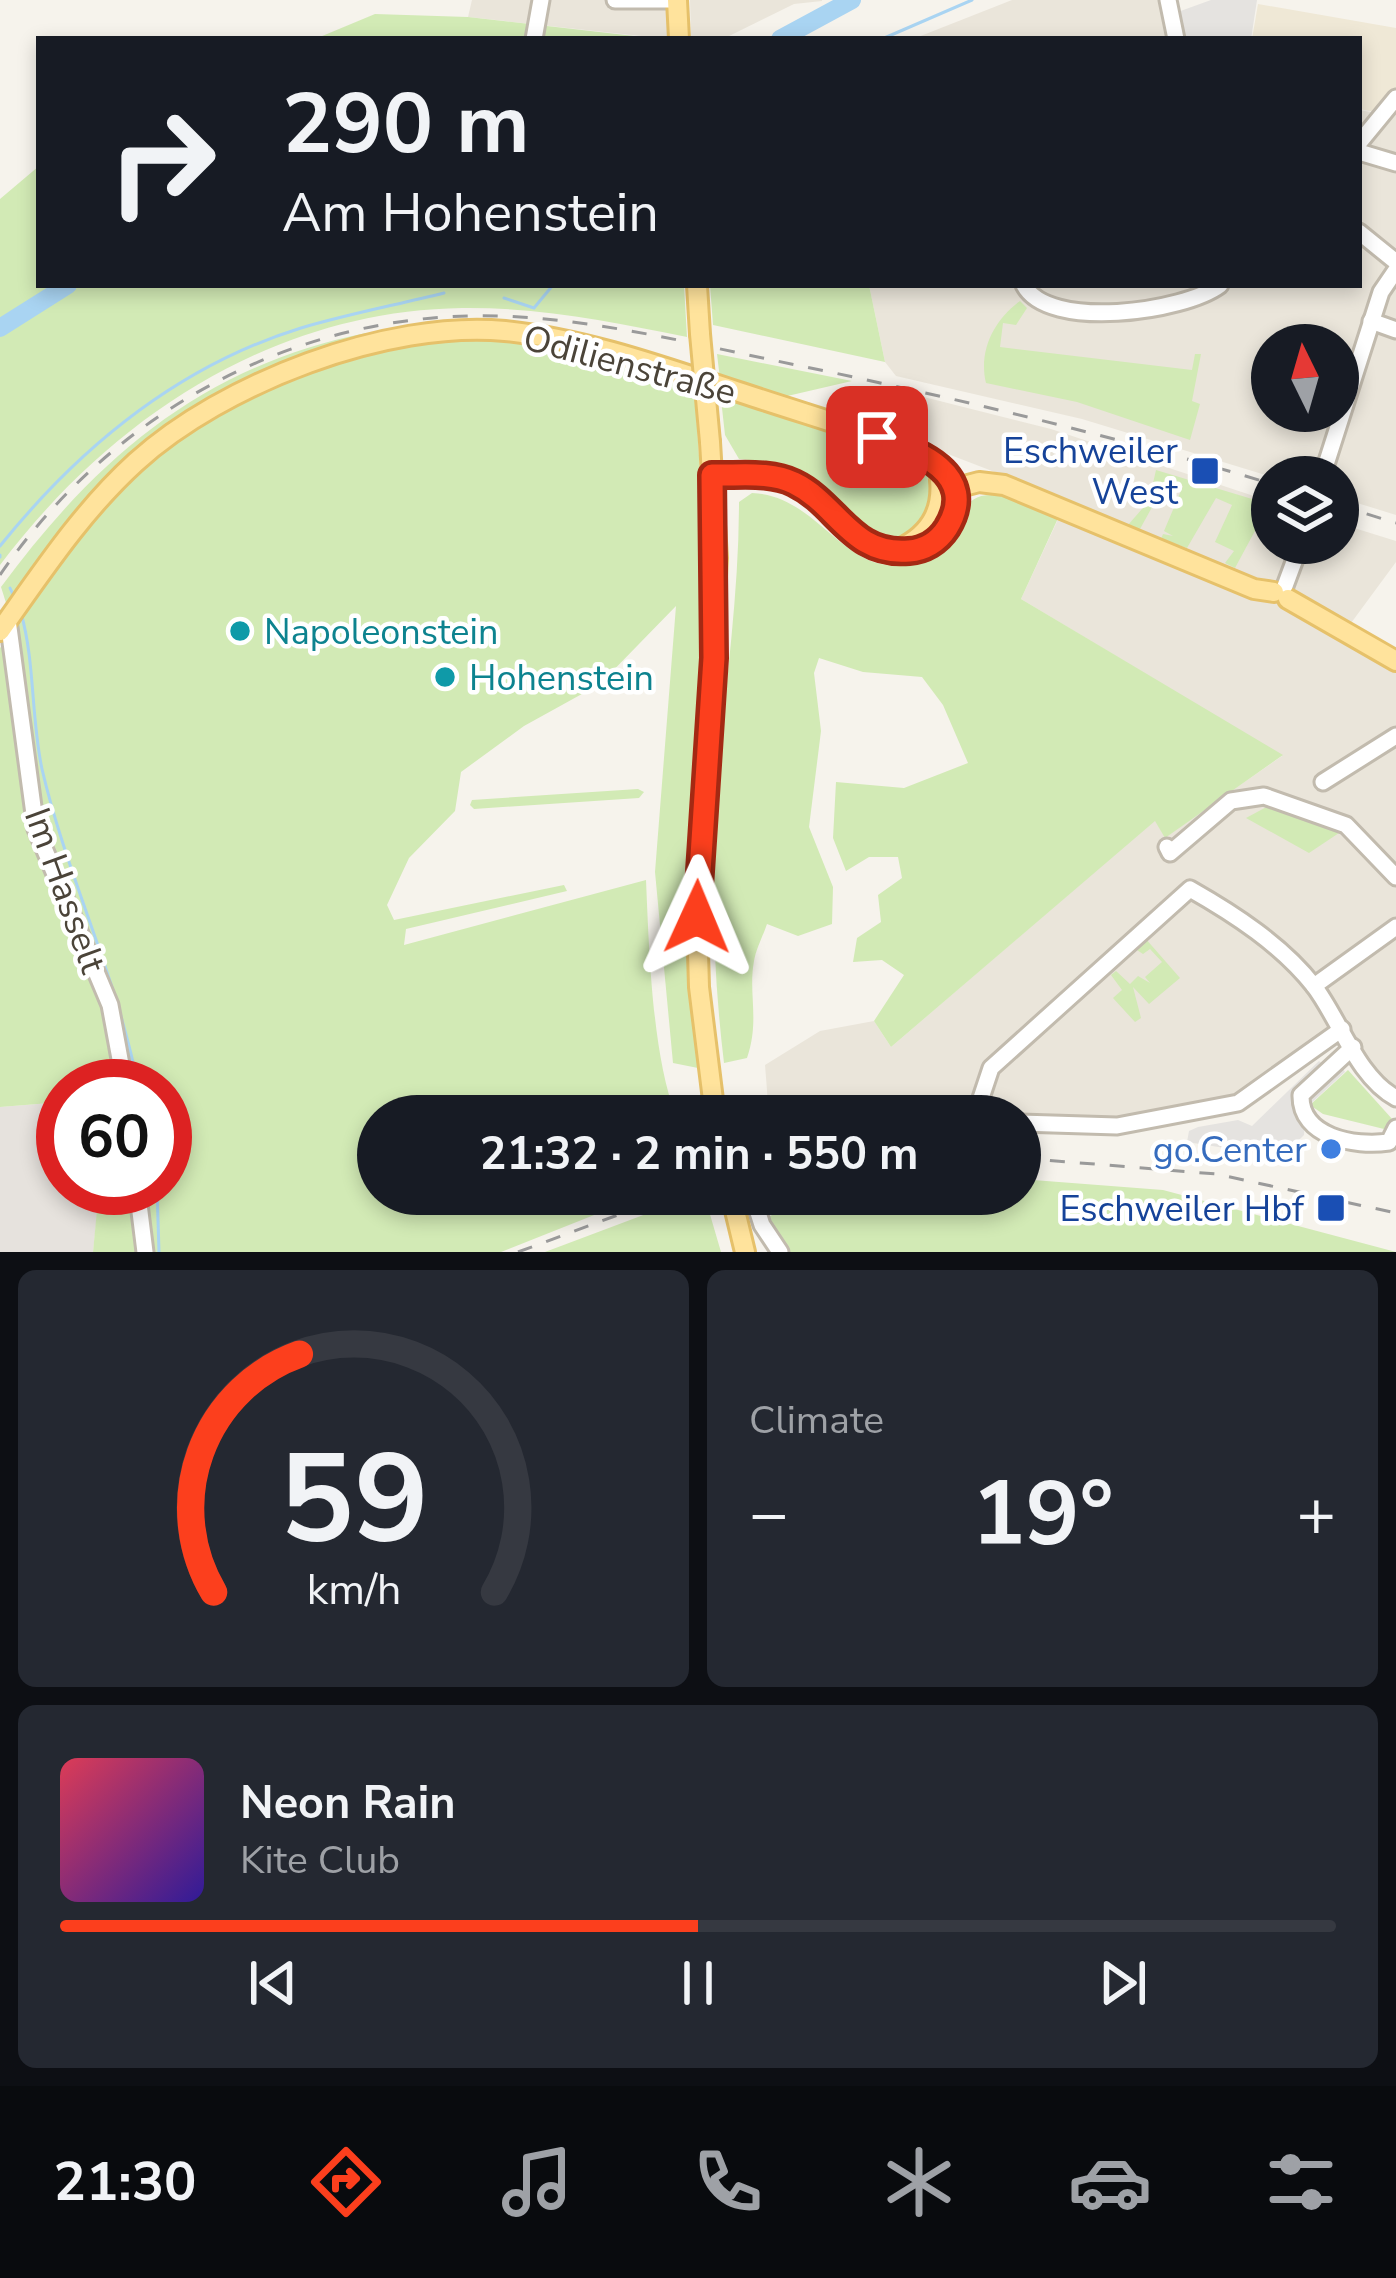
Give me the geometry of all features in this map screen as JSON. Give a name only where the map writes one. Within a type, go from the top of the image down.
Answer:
[{"type":"main road","points":[[673,0],[679,36]]},
{"type":"main road","points":[[697,288],[712,475],[714,658],[697,917],[699,987],[712,1095]]},
{"type":"main road","name":"Odilienstraße","points":[[11,615],[107,491],[185,425],[284,373],[428,335],[505,332],[610,352],[930,457],[948,490]]},
{"type":"main road","points":[[712,475],[774,476],[796,484],[852,535],[889,551],[926,548],[944,533],[954,508],[948,490],[979,482],[1004,484],[1254,589],[1283,592],[1396,661]]},
{"type":"main road","points":[[736,1215],[745,1252]]},
{"type":"street","points":[[535,36],[541,0]]},
{"type":"street","points":[[615,0],[673,0]]},
{"type":"street","points":[[1168,0],[1175,36]]},
{"type":"street","points":[[1362,143],[1396,98]]},
{"type":"street","points":[[1362,148],[1396,163]]},
{"type":"street","points":[[1329,456],[1371,321],[1396,266],[1362,235]]},
{"type":"street","points":[[1026,288],[1038,302],[1078,313],[1184,302],[1214,288]]},
{"type":"street","points":[[1371,321],[1396,330]]},
{"type":"street","points":[[1283,592],[1293,564]]},
{"type":"street","name":"Im Hasselt","points":[[11,615],[36,829],[110,1005],[119,1059]]},
{"type":"street","points":[[1322,782],[1396,736]]},
{"type":"street","points":[[1167,847],[1170,853],[1231,801],[1264,796],[1354,831],[1396,878]]},
{"type":"street","points":[[982,1095],[991,1068],[1190,889],[1284,953],[1314,986],[1380,1087],[1396,1098]]},
{"type":"street","points":[[1314,986],[1396,927]]},
{"type":"street","points":[[1041,1124],[1117,1126],[1238,1103],[1342,1029]]},
{"type":"street","points":[[1353,1047],[1301,1095],[1305,1120],[1316,1131],[1370,1144],[1389,1142],[1396,1128]]},
{"type":"street","points":[[140,1215],[145,1252]]},
{"type":"street","points":[[759,1215],[780,1252]]},
{"type":"shaded area","points":[[472,0],[668,0],[669,36],[642,36],[468,17]]},
{"type":"shaded area","points":[[690,0],[822,0],[794,4],[729,36],[691,36]]},
{"type":"shaded area","points":[[1012,0],[1159,0],[1167,36],[921,36]]},
{"type":"shaded area","points":[[1211,0],[1257,0],[1251,36],[1180,36],[1175,13]]},
{"type":"shaded area","points":[[1258,4],[1396,28],[1396,89],[1376,112],[1362,110],[1362,36],[1253,36]]},
{"type":"shaded area","points":[[1396,105],[1396,515],[1359,504],[1359,456],[1251,456],[1251,471],[1082,419],[896,376],[885,362],[870,288],[1362,288],[1362,111],[1388,115]]},
{"type":"shaded area","points":[[900,391],[1051,429],[1251,495],[1251,564],[1359,564],[1359,530],[1396,541],[1396,562],[1340,638],[1396,669],[1396,1089],[1378,1074],[1342,1023],[1241,1108],[1118,1131],[1041,1131],[1041,1095],[767,1095],[765,1065],[820,1031],[874,1021],[891,1047],[1155,820],[1165,837],[1282,756],[1021,599],[1067,500],[896,434]]},
{"type":"shaded area","points":[[1338,1060],[1345,1072],[1306,1108],[1304,1135],[1282,1157],[1187,1142],[1189,1131],[1198,1127],[1238,1120],[1252,1126],[1319,1061],[1328,1069]]},
{"type":"shaded area","points":[[36,1104],[36,1215],[97,1215],[93,1252],[0,1252],[0,1107]]},
{"type":"green space","points":[[375,14],[468,17],[634,36],[322,36]]},
{"type":"green space","points":[[36,169],[36,288],[684,288],[687,337],[575,316],[490,308],[392,314],[325,329],[262,352],[201,383],[145,420],[92,463],[0,565],[0,199]]},
{"type":"green space","points":[[710,288],[870,288],[885,362],[713,325]]},
{"type":"green space","points":[[1020,301],[1027,308],[1016,325],[1003,323],[1000,347],[1192,370],[1195,354],[1201,354],[1192,401],[1200,404],[1190,440],[1077,402],[986,383],[984,359],[991,336]]},
{"type":"green space","points":[[366,333],[339,349],[230,387],[162,427],[78,511],[7,606],[1,587],[38,540],[116,458],[158,424],[254,368]]},
{"type":"green space","points":[[504,338],[609,355],[694,382],[705,588],[691,913],[698,1068],[673,1063],[655,872],[676,606],[600,684],[524,726],[461,772],[455,811],[409,858],[387,905],[394,920],[564,885],[567,891],[406,929],[404,945],[646,880],[650,968],[669,1095],[357,1095],[357,1215],[594,1215],[501,1252],[152,1252],[148,1215],[192,1215],[192,1059],[129,1059],[121,1014],[42,829],[30,758],[18,621],[37,584],[85,524],[130,479],[224,410],[326,365],[441,342]]},
{"type":"green space","points":[[717,354],[852,381],[783,397],[720,379]]},
{"type":"green space","points":[[720,390],[922,465],[932,496],[927,515],[904,539],[872,535],[805,474],[739,459],[725,435]]},
{"type":"green space","points":[[1156,470],[1251,499],[1251,538],[1235,568],[1225,563],[1234,551],[1215,542],[1232,505],[1216,498],[1187,548],[1161,539],[1163,534],[1173,536],[1164,531],[1183,486],[1167,480],[1140,529],[1128,525],[1149,501]]},
{"type":"green space","points":[[752,493],[795,506],[846,547],[883,565],[905,565],[933,556],[948,543],[972,501],[988,495],[1060,514],[1021,599],[1283,755],[1165,838],[1155,821],[891,1047],[874,1021],[904,975],[882,960],[853,962],[857,938],[881,922],[878,895],[902,878],[898,857],[869,857],[846,871],[833,838],[836,782],[904,788],[968,763],[943,705],[922,677],[863,672],[819,658],[814,673],[821,731],[809,827],[833,887],[832,924],[798,936],[767,924],[754,961],[753,1031],[747,1058],[724,1063],[715,952],[714,842],[739,502]]},
{"type":"green space","points":[[6,640],[31,832],[105,1014],[113,1059],[36,1059],[36,1104],[0,1107],[0,648]]},
{"type":"green space","points":[[644,792],[639,798],[474,809],[470,805],[472,800]]},
{"type":"green space","points":[[1272,804],[1345,829],[1309,853],[1246,818]]},
{"type":"green space","points":[[1145,938],[1180,978],[1149,1004],[1133,987],[1141,1018],[1135,1022],[1113,998],[1122,990],[1111,975],[1116,971],[1130,984],[1138,976],[1150,983],[1145,977],[1162,962],[1150,949],[1143,954],[1134,948]]},
{"type":"green space","points":[[1348,1070],[1393,1120],[1384,1129],[1323,1114],[1310,1105]]},
{"type":"green space","points":[[1041,1181],[1163,1190],[1396,1252],[788,1252],[764,1218],[1041,1215]]},
{"type":"green space","points":[[97,1215],[134,1215],[139,1252],[93,1252]]},
{"type":"green space","points":[[643,1215],[710,1215],[721,1252],[545,1252]]},
{"type":"waterway","points":[[786,36],[852,0]]},
{"type":"waterway","points":[[889,36],[972,0]]},
{"type":"waterway","points":[[0,328],[63,288]]},
{"type":"waterway","points":[[504,298],[534,308],[551,288]]},
{"type":"waterway","points":[[0,546],[98,444],[134,414],[213,364],[301,328],[444,293]]},
{"type":"waterway","points":[[10,588],[15,599]]},
{"type":"waterway","points":[[21,613],[42,769],[132,1059]]},
{"type":"waterway","points":[[158,1215],[159,1252]]},
{"type":"railway","points":[[0,575],[47,515],[101,461],[161,415],[226,377],[295,348],[368,328],[443,317],[556,320],[663,337],[982,406],[1251,478]]},
{"type":"railway","points":[[1359,512],[1396,523]]},
{"type":"railway","points":[[1041,1160],[1216,1174],[1396,1213]]},
{"type":"railway","points":[[518,1252],[618,1215]]},
{"type":"place","name":"Eschweiler West","points":[[1205,471]]},
{"type":"place","name":"Napoleonstein","points":[[240,631]]},
{"type":"place","name":"Hohenstein","points":[[445,677]]},
{"type":"place","name":"go.Center","points":[[1331,1149]]},
{"type":"place","name":"Eschweiler Hbf","points":[[1331,1208]]},
{"type":"route","points":[[697,917],[698,838],[714,658],[717,558],[712,475],[786,479],[809,492],[865,544],[889,551],[926,548],[944,533],[952,517],[956,499],[949,476],[923,453],[877,437]]}]
